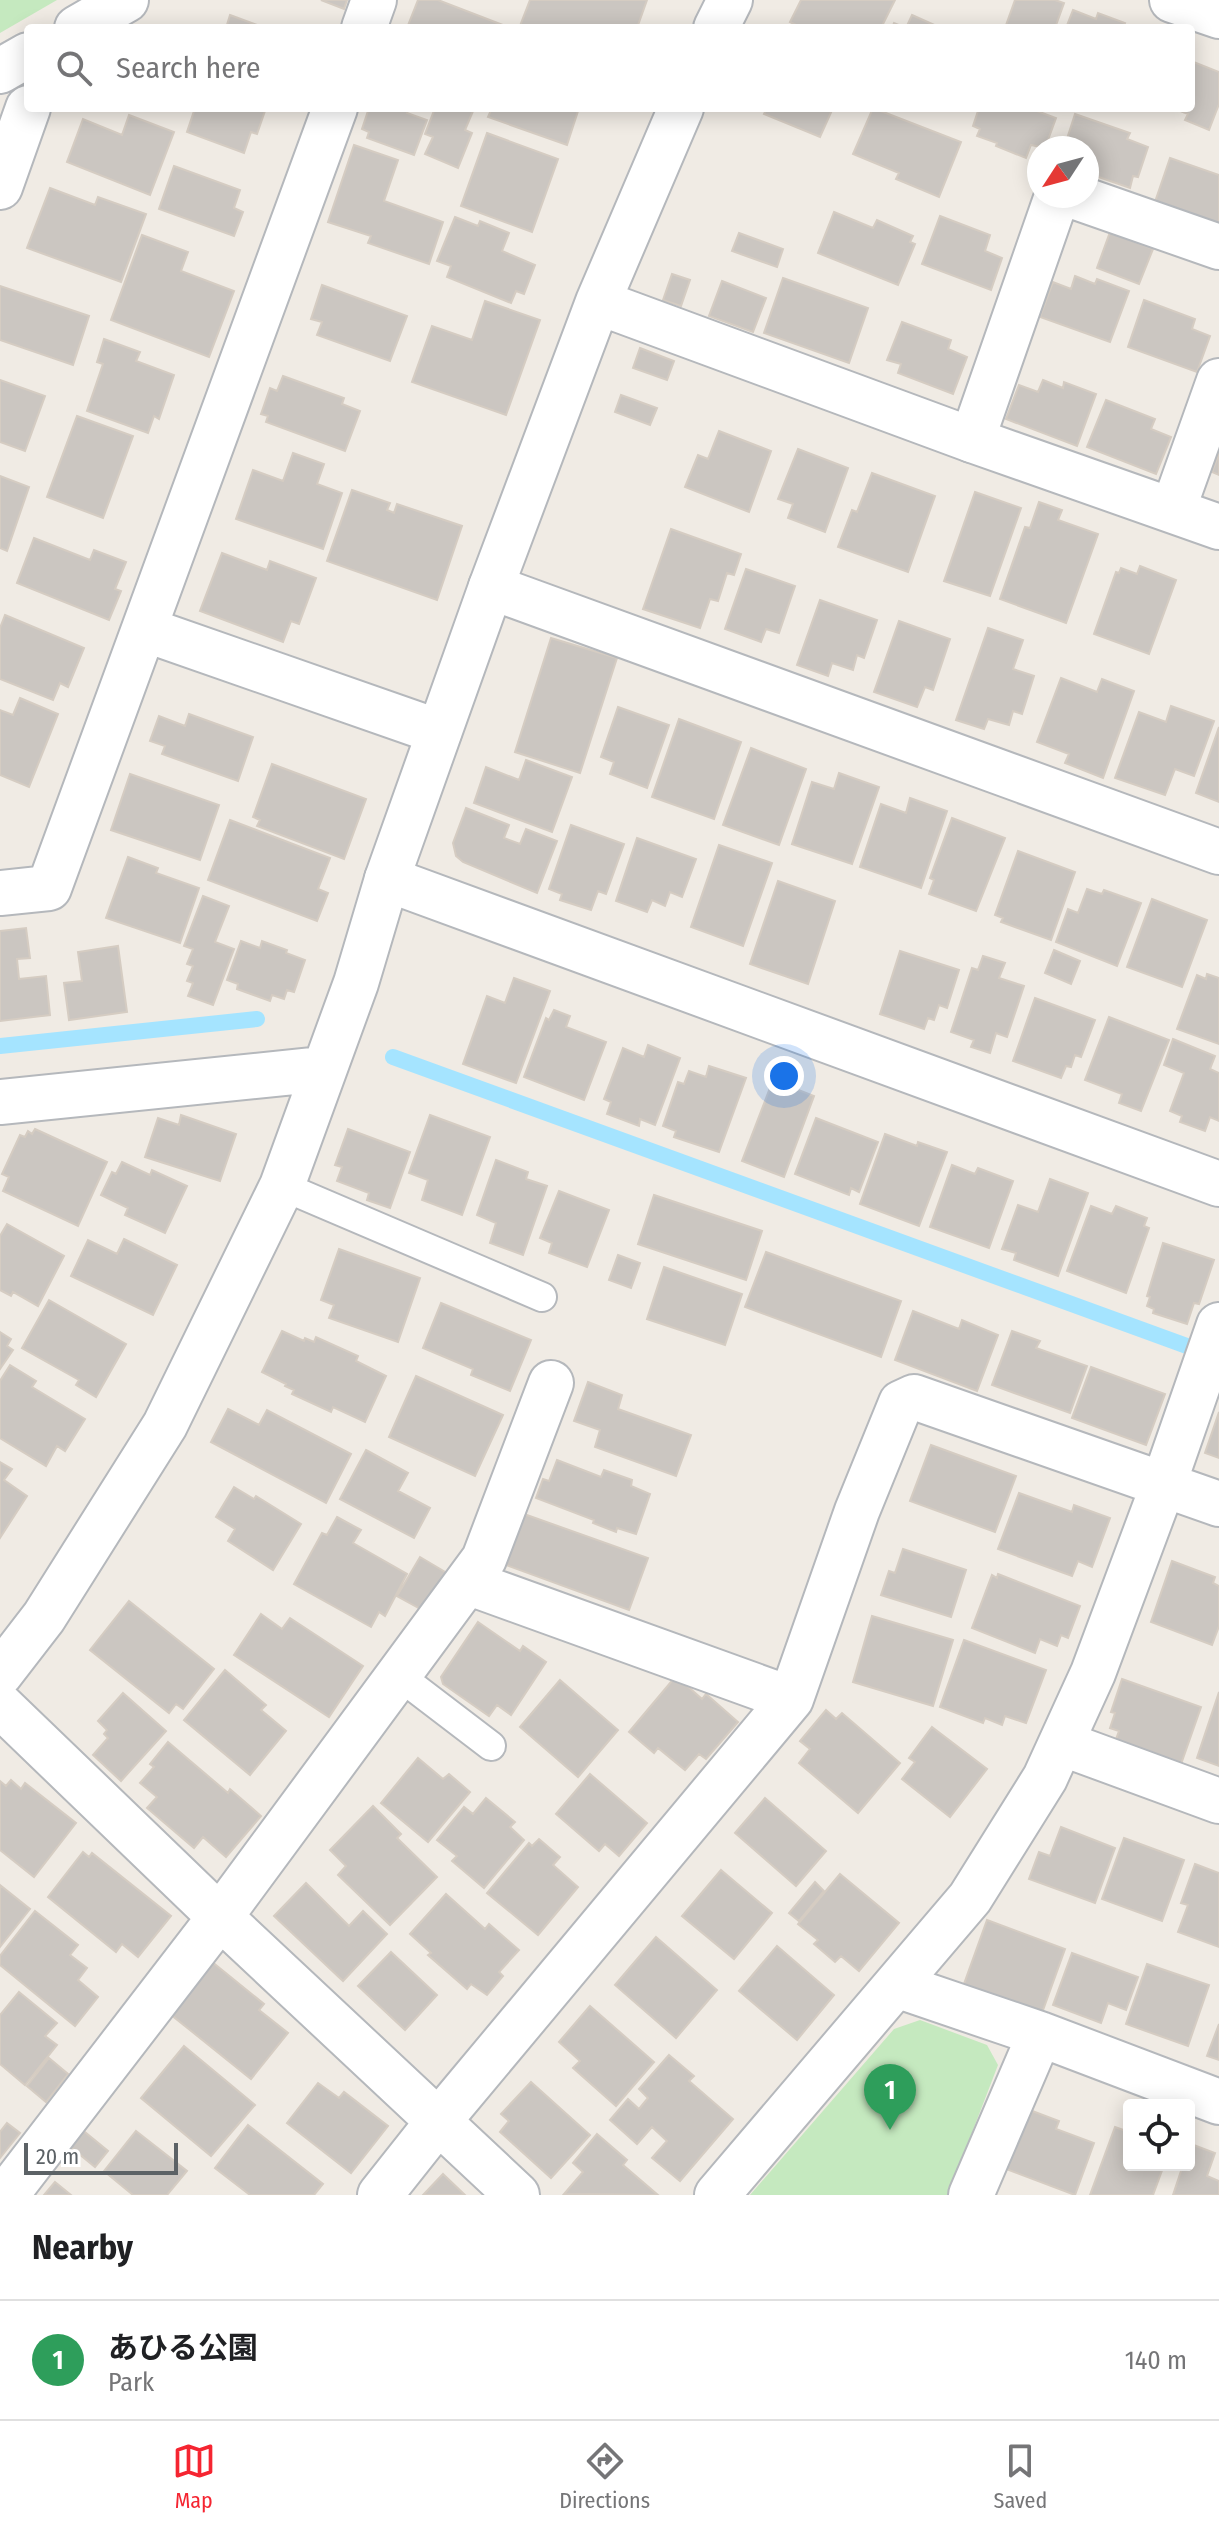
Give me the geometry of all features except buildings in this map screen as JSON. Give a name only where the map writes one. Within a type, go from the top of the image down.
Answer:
[{"type":"street","points":[[84,24],[126,0]]},
{"type":"street","points":[[365,24],[374,0]]},
{"type":"street","points":[[718,24],[730,0]]},
{"type":"street","points":[[1172,0],[1219,16]]},
{"type":"street","points":[[0,71],[24,57]]},
{"type":"street","points":[[0,187],[27,112]]},
{"type":"street","points":[[0,893],[49,888],[334,112]]},
{"type":"street","points":[[0,1674],[44,1617],[165,1425],[282,1186],[356,983],[387,879],[491,587],[598,302],[679,112]]},
{"type":"street","points":[[1099,205],[1219,247]]},
{"type":"street","points":[[972,440],[1053,208]]},
{"type":"street","points":[[598,302],[1219,527]]},
{"type":"street","points":[[1173,510],[1219,381]]},
{"type":"street","points":[[491,587],[1219,852]]},
{"type":"street","points":[[144,629],[439,732]]},
{"type":"street","points":[[387,879],[1219,1184]]},
{"type":"street","points":[[0,1102],[323,1069]]},
{"type":"street","points":[[717,2195],[970,1898],[1045,1778],[1093,1673],[1219,1325]]},
{"type":"street","points":[[6,2195],[220,1917],[484,1559],[551,1383]]},
{"type":"street","points":[[380,2195],[791,1699],[857,1511],[901,1403],[914,1397],[1219,1504]]},
{"type":"street","points":[[467,1582],[791,1699]]},
{"type":"street","points":[[0,1705],[437,2123],[517,2195]]},
{"type":"street","points":[[1061,1743],[1219,1801]]},
{"type":"street","points":[[896,1985],[1040,2034],[1219,2102]]},
{"type":"street","points":[[971,2195],[1040,2034]]},
{"type":"lane","points":[[282,1186],[542,1297]]},
{"type":"lane","points":[[398,1675],[491,1746]]},
{"type":"green space","points":[[0,0],[57,0],[0,33]]},
{"type":"green space","points":[[920,2020],[987,2045],[998,2065],[948,2195],[750,2195],[894,2029]]},
{"type":"waterway","points":[[0,1046],[257,1019]]},
{"type":"waterway","points":[[393,1057],[1206,1353]]},
{"type":"place","name":"あひる公園","points":[[890,2130]]}]
